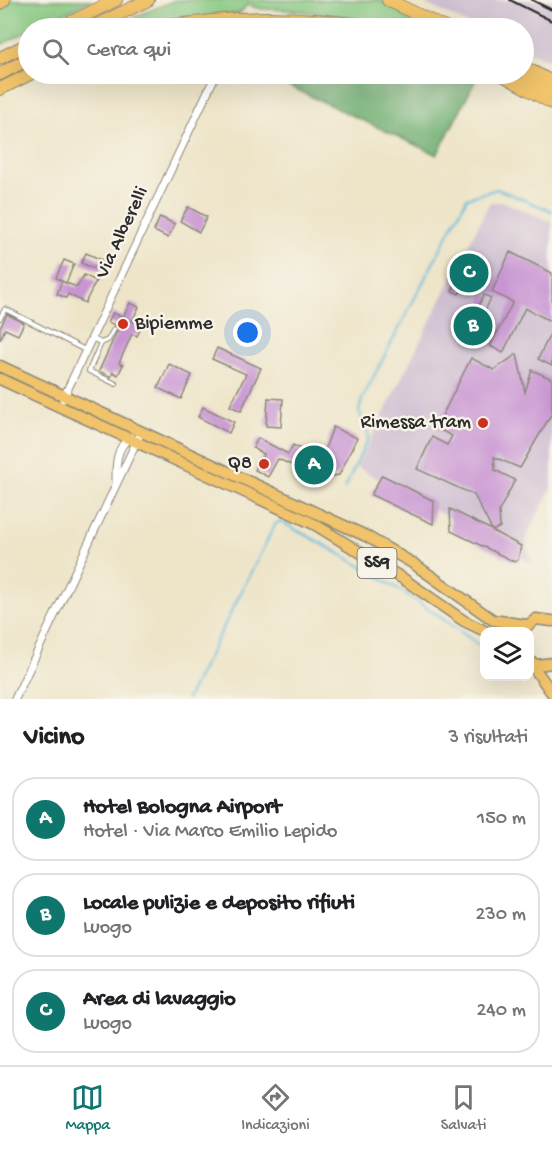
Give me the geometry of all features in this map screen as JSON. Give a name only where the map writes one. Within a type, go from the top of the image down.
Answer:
[{"type":"highway","points":[[0,3],[3,0]]},
{"type":"highway","points":[[79,18],[116,0]]},
{"type":"highway","points":[[111,18],[148,0]]},
{"type":"highway","points":[[388,0],[425,18]]},
{"type":"highway","points":[[0,58],[18,49]]},
{"type":"highway","points":[[0,74],[18,64]]},
{"type":"highway","points":[[534,65],[552,73]]},
{"type":"highway","points":[[534,72],[552,81]]},
{"type":"highway","points":[[0,88],[18,80]]},
{"type":"highway","points":[[519,84],[552,103]]},
{"type":"highway","points":[[534,84],[552,92]]},
{"type":"main road","name":"SS9","points":[[0,366],[64,396],[136,437],[314,524],[405,580],[464,621],[480,629]]},
{"type":"main road","name":"SS9","points":[[0,379],[59,407],[296,502],[399,555],[494,620],[519,627]]},
{"type":"main road","points":[[524,627],[532,621],[549,618]]},
{"type":"main road","points":[[534,663],[545,665],[552,663]]},
{"type":"main road","points":[[534,675],[552,693]]},
{"type":"street","name":"Via Alberelli","points":[[59,407],[211,84]]},
{"type":"street","points":[[116,487],[118,455],[122,445],[136,437]]},
{"type":"street","points":[[15,699],[116,487],[136,437]]},
{"type":"street","points":[[291,514],[296,502]]},
{"type":"lane","points":[[0,318],[5,309],[85,351]]},
{"type":"lane","points":[[114,329],[108,340],[101,343],[89,371],[116,384]]},
{"type":"lane","points":[[92,338],[101,343]]},
{"type":"shaded area","points":[[417,0],[552,0],[552,61],[534,54],[534,18],[456,18]]},
{"type":"shaded area","points":[[490,202],[504,202],[552,222],[552,486],[527,536],[526,545],[533,564],[357,467]]},
{"type":"green space","points":[[10,0],[92,0],[55,18],[18,18],[18,36],[0,45],[0,9]]},
{"type":"green space","points":[[175,0],[379,0],[416,18],[346,18],[283,9],[263,9],[248,4],[240,13],[205,18],[133,18]]},
{"type":"green space","points":[[284,84],[474,84],[437,155]]},
{"type":"building","points":[[188,207],[207,217],[199,232],[180,221]]},
{"type":"building","points":[[160,217],[175,224],[168,238],[154,231]]},
{"type":"building","points":[[510,252],[552,273],[552,322],[525,308],[503,353],[490,346],[513,302],[492,292]]},
{"type":"building","points":[[86,253],[104,261],[100,271],[81,263]]},
{"type":"building","points":[[471,255],[478,258],[476,262],[481,265],[471,285],[466,282],[459,294],[452,291]]},
{"type":"building","points":[[64,260],[74,264],[66,283],[56,278]]},
{"type":"building","points":[[84,275],[96,281],[85,303],[68,294],[66,298],[57,294],[62,281],[77,287]]},
{"type":"building","points":[[484,295],[491,298],[472,338],[464,334]]},
{"type":"building","points":[[130,303],[139,307],[132,321],[142,326],[137,336],[132,334],[119,363],[123,365],[118,375],[113,372],[111,377],[99,371],[119,327],[108,322],[113,313],[123,317]]},
{"type":"building","points":[[7,314],[24,323],[18,335],[5,329],[0,340],[0,328]]},
{"type":"building","points":[[552,330],[552,366],[538,359]]},
{"type":"building","points":[[217,348],[261,368],[241,411],[230,406],[246,374],[212,359]]},
{"type":"building","points":[[517,354],[525,392],[532,370],[552,379],[552,413],[520,468],[494,457],[495,470],[515,480],[499,511],[500,527],[492,531],[521,546],[518,560],[515,562],[451,531],[450,509],[492,530],[474,495],[417,469],[432,437],[447,445],[452,436],[436,428],[471,358],[494,370]]},
{"type":"building","points":[[169,364],[192,375],[181,399],[158,388]]},
{"type":"building","points":[[268,398],[283,399],[281,427],[266,426]]},
{"type":"building","points":[[203,407],[234,422],[229,433],[198,417]]},
{"type":"building","points":[[333,427],[357,438],[339,475],[321,478],[278,459],[268,477],[255,470],[264,454],[253,448],[258,438],[288,454],[293,445],[321,459]]},
{"type":"building","points":[[382,475],[434,501],[433,524],[371,495]]},
{"type":"waterway","points":[[345,488],[369,437],[359,411],[362,399],[467,198],[497,189],[552,211]]},
{"type":"waterway","points":[[187,699],[276,523],[281,522],[386,581],[480,646]]},
{"type":"railway","points":[[510,0],[552,21]]},
{"type":"railway","points":[[532,0],[552,10]]},
{"type":"place","name":"Area di lavaggio","points":[[469,273]]},
{"type":"place","name":"Bipiemme","points":[[123,324]]},
{"type":"place","name":"Locale pulizie e deposito rifiuti","points":[[473,326]]},
{"type":"place","name":"Rimessa tram","points":[[483,423]]},
{"type":"place","name":"Q8","points":[[264,464]]},
{"type":"place","name":"Hotel Bologna Airport","points":[[314,465]]}]
